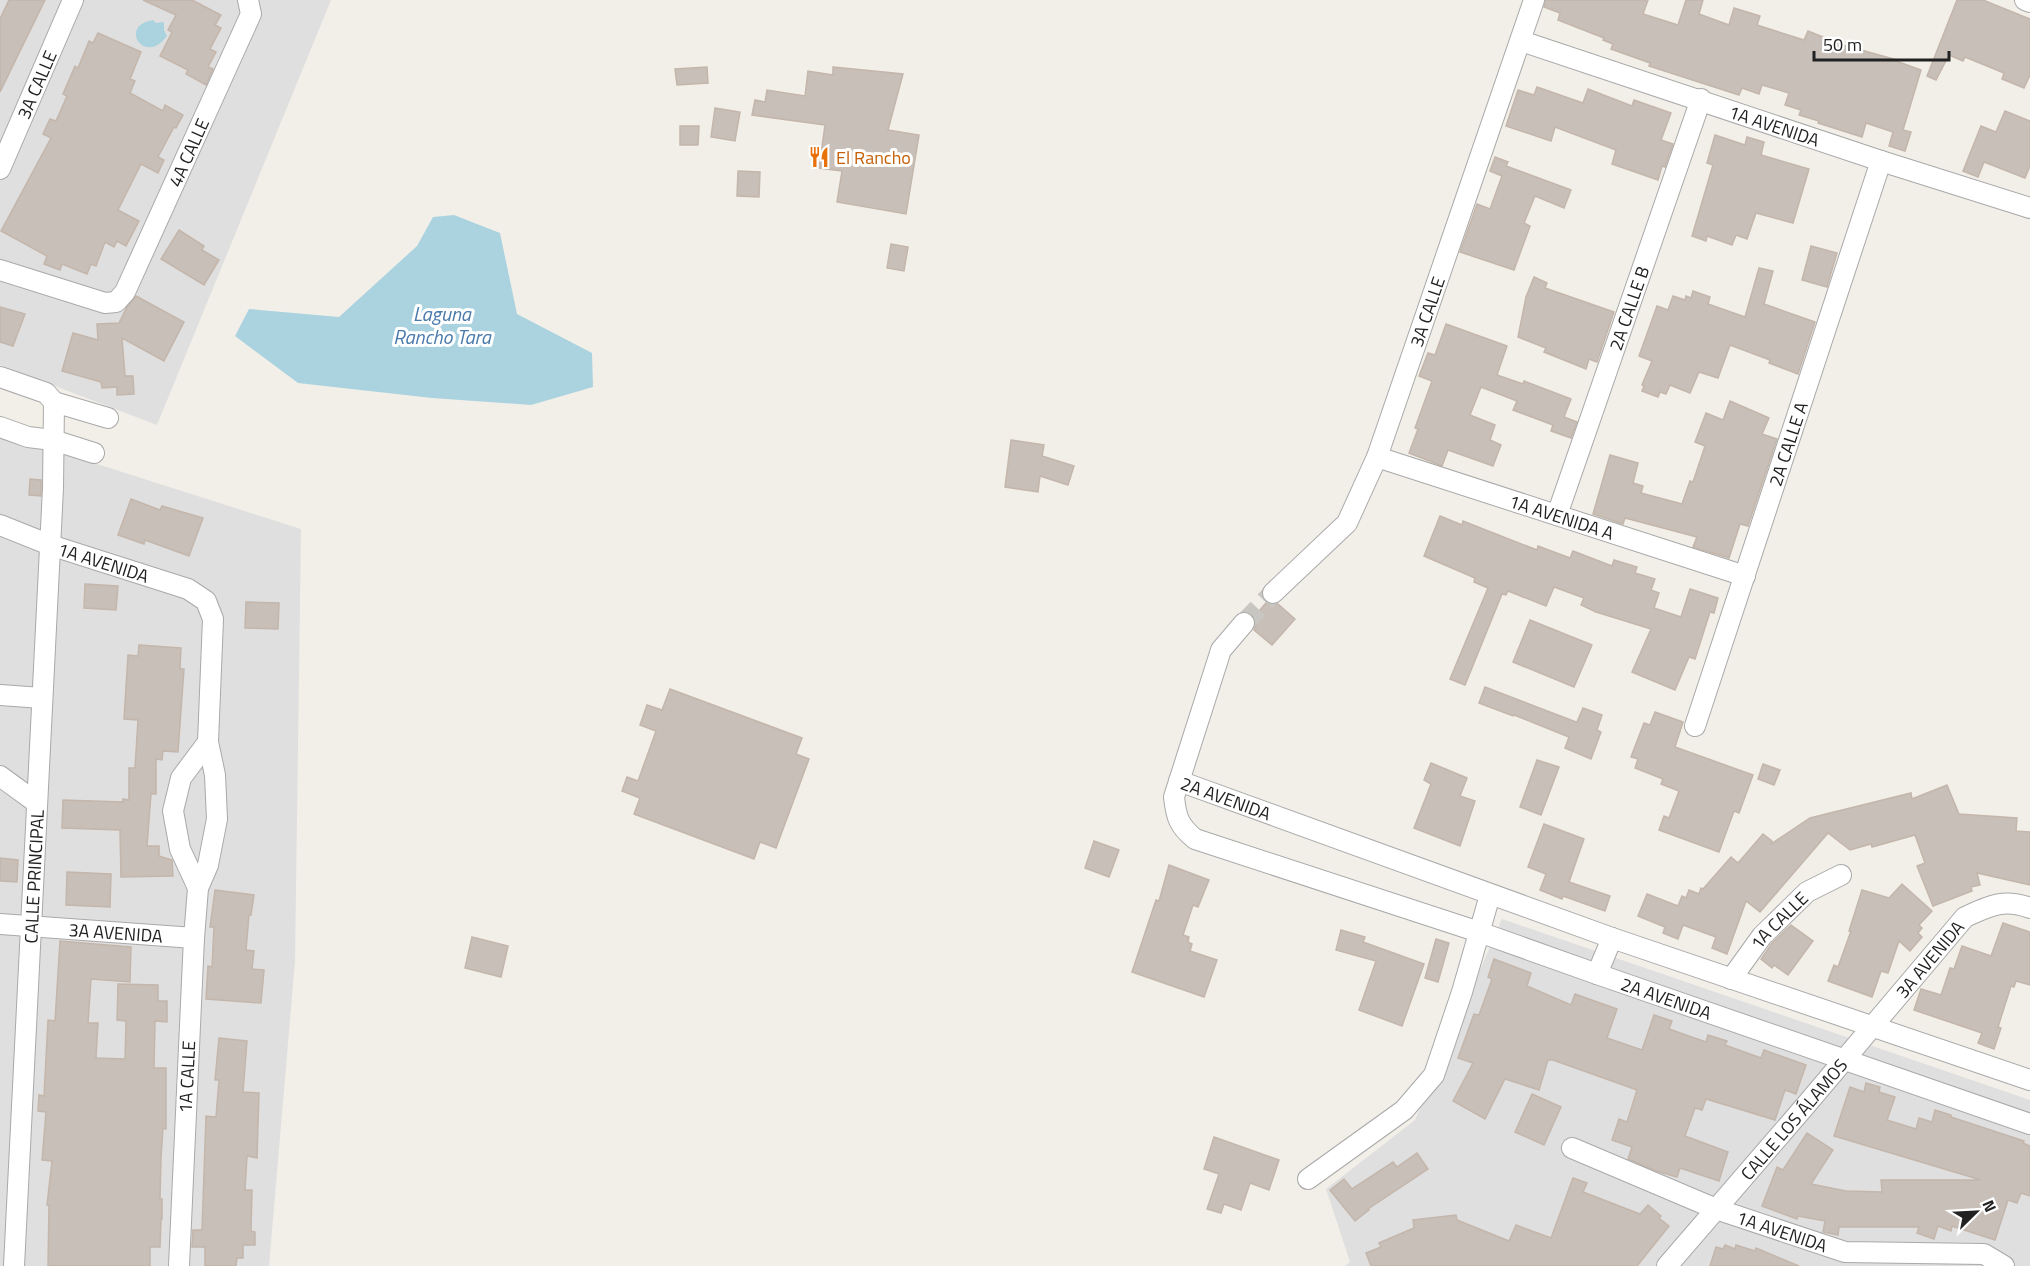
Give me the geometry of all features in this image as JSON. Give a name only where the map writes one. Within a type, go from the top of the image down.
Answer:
[{"type":"street","name":"3A CALLE","points":[[0,169],[73,0]]},
{"type":"street","name":"4A CALLE","points":[[0,270],[105,303],[116,302],[125,291],[252,14],[248,0]]},
{"type":"street","name":"3A CALLE","points":[[1273,593],[1347,523],[1377,457],[1521,41],[1533,0]]},
{"type":"street","points":[[2025,0],[2030,2]]},
{"type":"street","name":"1A AVENIDA","points":[[1521,41],[2030,208]]},
{"type":"street","name":"2A CALLE B","points":[[1557,515],[1701,99]]},
{"type":"street","name":"2A CALLE A","points":[[1695,726],[1881,161]]},
{"type":"street","points":[[0,377],[46,393],[54,402],[108,418]]},
{"type":"street","name":"CALLE PRINCIPAL","points":[[14,1266],[50,545],[54,402]]},
{"type":"street","points":[[0,427],[28,437],[53,440],[94,453]]},
{"type":"street","points":[[28,437],[52,464]]},
{"type":"street","name":"1A AVENIDA A","points":[[1377,457],[1745,576]]},
{"type":"street","name":"1A AVENIDA","points":[[0,525],[50,545],[188,589],[206,601]]},
{"type":"street","name":"1A CALLE","points":[[179,1266],[198,888],[208,865],[217,819],[215,775],[208,742],[213,619],[206,601]]},
{"type":"street","points":[[1179,782],[1221,650],[1244,623]]},
{"type":"street","points":[[0,695],[42,698]]},
{"type":"street","name":"1A CALLE","points":[[198,888],[180,849],[173,811],[181,778],[208,742]]},
{"type":"street","points":[[0,776],[37,803]]},
{"type":"street","name":"2A AVENIDA","points":[[2030,1080],[1612,938],[1179,782],[1174,797],[1175,813],[1183,829],[1195,839],[1479,932],[2030,1124]]},
{"type":"street","name":"1A CALLE","points":[[1731,979],[1762,936],[1807,892],[1841,875]]},
{"type":"street","points":[[1308,1179],[1404,1110],[1434,1075],[1490,895]]},
{"type":"street","name":"3A AVENIDA","points":[[1871,1026],[1965,917],[1995,904],[2017,903],[2030,908]]},
{"type":"street","name":"3A AVENIDA","points":[[0,924],[194,938]]},
{"type":"street","points":[[1597,974],[1612,938]]},
{"type":"street","name":"CALLE LOS ÁLAMOS","points":[[1667,1266],[1871,1026]]},
{"type":"street","name":"1A AVENIDA","points":[[1572,1148],[1716,1209],[1845,1252],[1984,1254],[2004,1266]]},
{"type":"shaded area","points":[[0,0],[331,0],[157,425],[0,365]]},
{"type":"shaded area","points":[[0,433],[301,529],[295,961],[269,1266],[0,1266]]},
{"type":"shaded area","points":[[1502,919],[2030,1100],[2030,1266],[1345,1266],[1350,1262],[1326,1189],[1415,1120]]},
{"type":"water","points":[[153,20],[156,23],[164,22],[167,36],[158,44],[150,47],[143,46],[138,42],[137,29],[143,23]]},
{"type":"water","name":"Laguna Rancho Tara","points":[[454,215],[500,233],[517,314],[592,353],[593,387],[531,405],[432,398],[298,383],[235,336],[249,309],[339,317],[417,246],[433,217]]},
{"type":"building","points":[[9,0],[45,0],[0,92],[0,19]]},
{"type":"building","points":[[143,0],[192,0],[221,15],[215,25],[221,28],[210,49],[216,52],[208,67],[213,69],[206,85],[186,74],[188,70],[160,56],[172,32],[168,30],[176,15]]},
{"type":"building","points":[[1546,0],[1648,0],[1643,14],[1678,25],[1686,0],[1703,0],[1699,14],[1729,25],[1734,8],[1760,16],[1757,25],[1804,40],[1808,31],[1843,45],[1897,60],[1921,70],[1903,130],[1911,132],[1905,151],[1889,146],[1893,132],[1866,123],[1862,137],[1799,115],[1801,110],[1785,105],[1789,93],[1762,85],[1759,94],[1742,88],[1739,95],[1649,66],[1650,63],[1611,49],[1613,44],[1603,40],[1604,38],[1558,20],[1560,13],[1544,7]]},
{"type":"building","points":[[1957,0],[1983,0],[2030,19],[2030,75],[2024,88],[2002,79],[2004,73],[1965,57],[1963,61],[1949,55],[1936,80],[1927,76]]},
{"type":"building","points":[[98,33],[141,52],[130,79],[135,81],[130,93],[163,111],[165,105],[183,115],[158,157],[164,160],[158,173],[141,164],[118,210],[139,221],[126,246],[117,241],[114,247],[105,242],[96,266],[91,264],[87,274],[62,264],[60,270],[44,264],[47,256],[1,231],[51,138],[43,134],[50,119],[56,121],[67,96],[63,94],[75,66],[78,68],[89,41],[93,43]]},
{"type":"building","points":[[707,67],[708,83],[677,85],[675,69]]},
{"type":"building","points":[[833,67],[903,74],[888,130],[919,135],[906,214],[837,202],[842,171],[819,168],[825,125],[752,115],[755,100],[765,102],[767,90],[805,96],[808,71],[833,75]]},
{"type":"building","points":[[1537,87],[1583,103],[1588,89],[1632,106],[1634,100],[1671,113],[1661,140],[1673,144],[1658,180],[1612,164],[1616,150],[1555,127],[1551,141],[1506,126],[1518,90],[1534,95]]},
{"type":"building","points":[[715,108],[740,112],[735,141],[711,137]]},
{"type":"building","points":[[2005,111],[2030,121],[2030,166],[2025,178],[1984,162],[1978,177],[1963,171],[1981,126],[1996,132]]},
{"type":"building","points":[[680,126],[699,126],[698,145],[680,145]]},
{"type":"building","points":[[1715,135],[1745,145],[1747,137],[1764,142],[1761,155],[1809,169],[1793,223],[1756,213],[1747,239],[1736,235],[1732,245],[1707,236],[1706,241],[1692,236],[1713,165],[1707,163]]},
{"type":"building","points":[[1495,157],[1508,162],[1506,166],[1571,190],[1564,208],[1535,196],[1524,223],[1530,226],[1514,270],[1460,252],[1477,204],[1490,209],[1502,176],[1490,171]]},
{"type":"building","points":[[738,171],[760,172],[759,197],[737,196]]},
{"type":"building","points":[[179,230],[204,246],[202,250],[219,260],[204,285],[161,259]]},
{"type":"building","points":[[891,244],[908,247],[904,271],[887,268]]},
{"type":"building","points":[[1811,246],[1837,253],[1827,287],[1802,280]]},
{"type":"building","points":[[1759,268],[1773,271],[1764,304],[1815,322],[1798,374],[1769,363],[1770,360],[1730,345],[1718,378],[1699,372],[1690,393],[1670,385],[1666,394],[1660,392],[1658,397],[1642,391],[1644,386],[1642,385],[1652,361],[1639,356],[1657,306],[1668,310],[1673,296],[1685,300],[1686,296],[1691,298],[1693,291],[1710,297],[1708,304],[1745,317]]},
{"type":"building","points":[[1534,277],[1547,283],[1545,288],[1614,312],[1597,362],[1589,359],[1586,369],[1544,352],[1546,348],[1518,337],[1526,297]]},
{"type":"building","points":[[136,296],[184,322],[164,361],[122,338],[125,376],[133,376],[134,394],[117,395],[117,387],[102,388],[101,382],[62,371],[73,333],[98,340],[97,324],[119,323]]},
{"type":"building","points":[[0,307],[25,314],[13,346],[0,342]]},
{"type":"building","points":[[1446,324],[1507,346],[1497,375],[1523,384],[1524,381],[1571,399],[1564,417],[1577,422],[1571,438],[1551,431],[1553,425],[1513,410],[1517,401],[1481,387],[1470,415],[1495,425],[1490,440],[1501,445],[1493,466],[1448,450],[1442,466],[1409,453],[1418,429],[1415,428],[1432,381],[1419,376],[1428,353],[1435,355]]},
{"type":"building","points":[[1730,401],[1769,418],[1762,434],[1777,439],[1748,526],[1740,524],[1729,558],[1693,547],[1697,537],[1625,518],[1623,524],[1593,514],[1610,455],[1638,463],[1633,483],[1643,486],[1641,493],[1682,504],[1690,481],[1693,482],[1705,446],[1695,442],[1706,413],[1723,420]]},
{"type":"building","points":[[1011,440],[1044,445],[1042,456],[1074,466],[1068,485],[1040,476],[1038,492],[1005,487]]},
{"type":"building","points":[[30,479],[41,480],[41,496],[29,495]]},
{"type":"building","points":[[131,499],[160,510],[162,506],[203,518],[189,556],[145,540],[144,544],[118,535]]},
{"type":"building","points":[[1440,516],[1462,525],[1463,521],[1537,550],[1538,546],[1570,558],[1573,551],[1612,566],[1614,560],[1637,567],[1635,573],[1655,579],[1651,590],[1659,593],[1654,608],[1681,617],[1690,589],[1718,598],[1714,613],[1710,612],[1695,659],[1689,657],[1675,690],[1632,672],[1651,629],[1596,612],[1581,605],[1584,598],[1554,587],[1546,606],[1508,591],[1506,595],[1502,594],[1465,685],[1450,679],[1488,588],[1474,582],[1475,578],[1424,556]]},
{"type":"building","points":[[85,584],[118,586],[116,610],[84,608]]},
{"type":"building","points":[[246,602],[279,603],[278,629],[245,628]]},
{"type":"building","points":[[1266,603],[1278,604],[1295,619],[1272,645],[1254,630],[1256,625],[1254,617]]},
{"type":"building","points":[[1530,620],[1592,645],[1574,687],[1513,662]]},
{"type":"building","points":[[139,645],[181,648],[180,669],[184,669],[178,752],[163,751],[162,760],[156,759],[156,794],[151,794],[147,846],[159,846],[159,856],[172,860],[173,876],[121,877],[120,830],[62,828],[63,800],[123,802],[123,799],[129,800],[129,768],[135,768],[138,720],[124,719],[128,655],[138,656]]},
{"type":"building","points":[[1485,687],[1576,722],[1583,708],[1602,715],[1597,730],[1601,732],[1591,759],[1565,748],[1569,737],[1479,703]]},
{"type":"building","points":[[670,689],[802,738],[796,754],[809,759],[776,848],[760,842],[754,859],[634,814],[640,798],[622,791],[627,777],[638,781],[656,731],[640,725],[647,705],[662,710]]},
{"type":"building","points":[[1655,712],[1683,722],[1675,747],[1753,775],[1739,813],[1734,811],[1719,852],[1659,830],[1664,816],[1669,818],[1679,791],[1661,784],[1663,779],[1635,768],[1638,759],[1631,757],[1644,723],[1650,725]]},
{"type":"building","points":[[1537,760],[1559,767],[1541,815],[1520,807]]},
{"type":"building","points":[[1431,763],[1467,778],[1460,796],[1475,801],[1460,846],[1414,828],[1431,784],[1424,780]]},
{"type":"building","points":[[1763,764],[1780,770],[1774,785],[1758,779]]},
{"type":"building","points":[[1947,785],[1959,814],[2017,818],[2016,831],[2030,832],[2030,885],[1977,873],[1980,885],[1971,887],[1972,891],[1933,906],[1917,866],[1925,863],[1915,835],[1872,847],[1871,844],[1850,850],[1828,833],[1760,912],[1746,901],[1727,954],[1712,948],[1716,937],[1683,925],[1678,939],[1663,933],[1665,927],[1638,916],[1647,894],[1678,906],[1682,896],[1686,898],[1689,890],[1699,894],[1701,888],[1703,889],[1731,857],[1738,863],[1763,834],[1772,841],[1771,844],[1810,818],[1911,793],[1912,799]]},
{"type":"building","points":[[1544,824],[1584,839],[1569,882],[1610,896],[1605,911],[1563,896],[1562,899],[1540,890],[1546,874],[1528,867]]},
{"type":"building","points":[[1094,841],[1119,850],[1109,877],[1085,868]]},
{"type":"building","points":[[0,858],[18,860],[17,882],[0,881]]},
{"type":"building","points":[[1169,865],[1209,880],[1198,907],[1193,905],[1183,935],[1189,937],[1188,942],[1192,944],[1190,951],[1217,960],[1204,997],[1132,972],[1156,900],[1159,901]]},
{"type":"building","points":[[67,872],[111,874],[110,907],[66,905]]},
{"type":"building","points":[[1902,884],[1932,911],[1919,925],[1922,928],[1918,933],[1922,937],[1910,951],[1899,941],[1888,973],[1881,971],[1872,997],[1828,981],[1834,965],[1838,967],[1862,890],[1889,898]]},
{"type":"building","points":[[215,890],[254,895],[251,915],[249,915],[246,950],[254,951],[252,969],[264,970],[261,1003],[206,999],[208,966],[212,967],[214,927],[210,927]]},
{"type":"building","points":[[2003,923],[2030,932],[2030,985],[2016,981],[2014,987],[2011,986],[1998,1027],[2001,1028],[1994,1049],[1978,1043],[1982,1033],[1914,1010],[1921,989],[1941,995],[1950,968],[1954,969],[1962,946],[1991,956]]},
{"type":"building","points":[[1791,925],[1813,941],[1788,975],[1774,965],[1772,968],[1761,959],[1772,943]]},
{"type":"building","points":[[1341,930],[1365,937],[1363,942],[1424,964],[1402,1026],[1359,1010],[1376,961],[1336,950]]},
{"type":"building","points":[[472,937],[508,946],[501,977],[465,968]]},
{"type":"building","points":[[1436,939],[1449,943],[1438,982],[1425,978]]},
{"type":"building","points":[[60,941],[131,947],[130,982],[91,979],[88,1023],[98,1023],[96,1058],[125,1059],[126,1021],[117,1020],[118,984],[158,985],[158,1001],[167,1001],[167,1022],[155,1021],[154,1068],[166,1068],[166,1129],[163,1128],[161,1158],[160,1247],[150,1247],[150,1266],[48,1266],[49,1205],[47,1205],[52,1161],[42,1160],[46,1112],[38,1111],[39,1095],[44,1096],[48,1020],[55,1021]]},
{"type":"building","points":[[1494,959],[1531,973],[1527,986],[1571,1005],[1575,994],[1617,1009],[1607,1038],[1642,1050],[1654,1015],[1672,1021],[1669,1029],[1706,1042],[1708,1035],[1727,1041],[1725,1045],[1761,1058],[1764,1050],[1806,1065],[1796,1094],[1785,1090],[1775,1120],[1706,1099],[1702,1110],[1695,1108],[1685,1136],[1728,1152],[1719,1181],[1680,1168],[1677,1177],[1628,1159],[1632,1147],[1612,1140],[1619,1119],[1627,1122],[1637,1090],[1553,1060],[1548,1060],[1539,1090],[1505,1079],[1485,1119],[1453,1101],[1473,1063],[1458,1058],[1474,1014],[1479,1015],[1492,979],[1488,977]]},
{"type":"building","points":[[219,1038],[247,1041],[243,1092],[259,1093],[257,1158],[247,1156],[245,1190],[252,1190],[251,1231],[255,1232],[255,1245],[243,1245],[243,1258],[237,1258],[236,1266],[205,1266],[205,1247],[192,1247],[193,1230],[202,1230],[206,1116],[216,1117],[219,1080],[215,1080]]},
{"type":"building","points":[[1866,1083],[1880,1087],[1879,1092],[1895,1097],[1887,1120],[1916,1129],[1919,1118],[1932,1122],[1935,1110],[2024,1141],[2023,1143],[2030,1146],[2030,1196],[2021,1193],[2017,1203],[2008,1200],[1995,1240],[1952,1226],[1951,1231],[1938,1226],[1934,1239],[1917,1233],[1919,1227],[1839,1227],[1838,1235],[1823,1232],[1825,1221],[1798,1216],[1797,1219],[1762,1206],[1777,1167],[1783,1170],[1807,1133],[1833,1150],[1811,1184],[1846,1191],[1882,1192],[1881,1180],[1981,1180],[1834,1136],[1850,1087],[1864,1092]]},
{"type":"building","points":[[1532,1094],[1561,1107],[1544,1145],[1515,1132]]},
{"type":"building","points":[[1214,1137],[1279,1160],[1269,1190],[1250,1183],[1241,1210],[1224,1204],[1221,1213],[1207,1209],[1219,1174],[1204,1169]]},
{"type":"building","points":[[1417,1153],[1428,1169],[1368,1209],[1355,1221],[1330,1190],[1344,1179],[1352,1189],[1393,1162],[1397,1167]]},
{"type":"building","points":[[1573,1178],[1587,1183],[1583,1192],[1640,1214],[1648,1205],[1669,1226],[1637,1266],[1371,1266],[1366,1253],[1381,1247],[1379,1243],[1414,1228],[1413,1220],[1456,1215],[1457,1220],[1509,1241],[1516,1225],[1551,1238]]},
{"type":"building","points":[[1725,1245],[1735,1249],[1736,1245],[1755,1251],[1756,1248],[1799,1266],[1710,1266],[1716,1247],[1723,1249]]},
{"type":"tunnel","points":[[1244,623],[1273,593]]},
{"type":"place","name":"El Rancho","points":[[819,157]]}]
